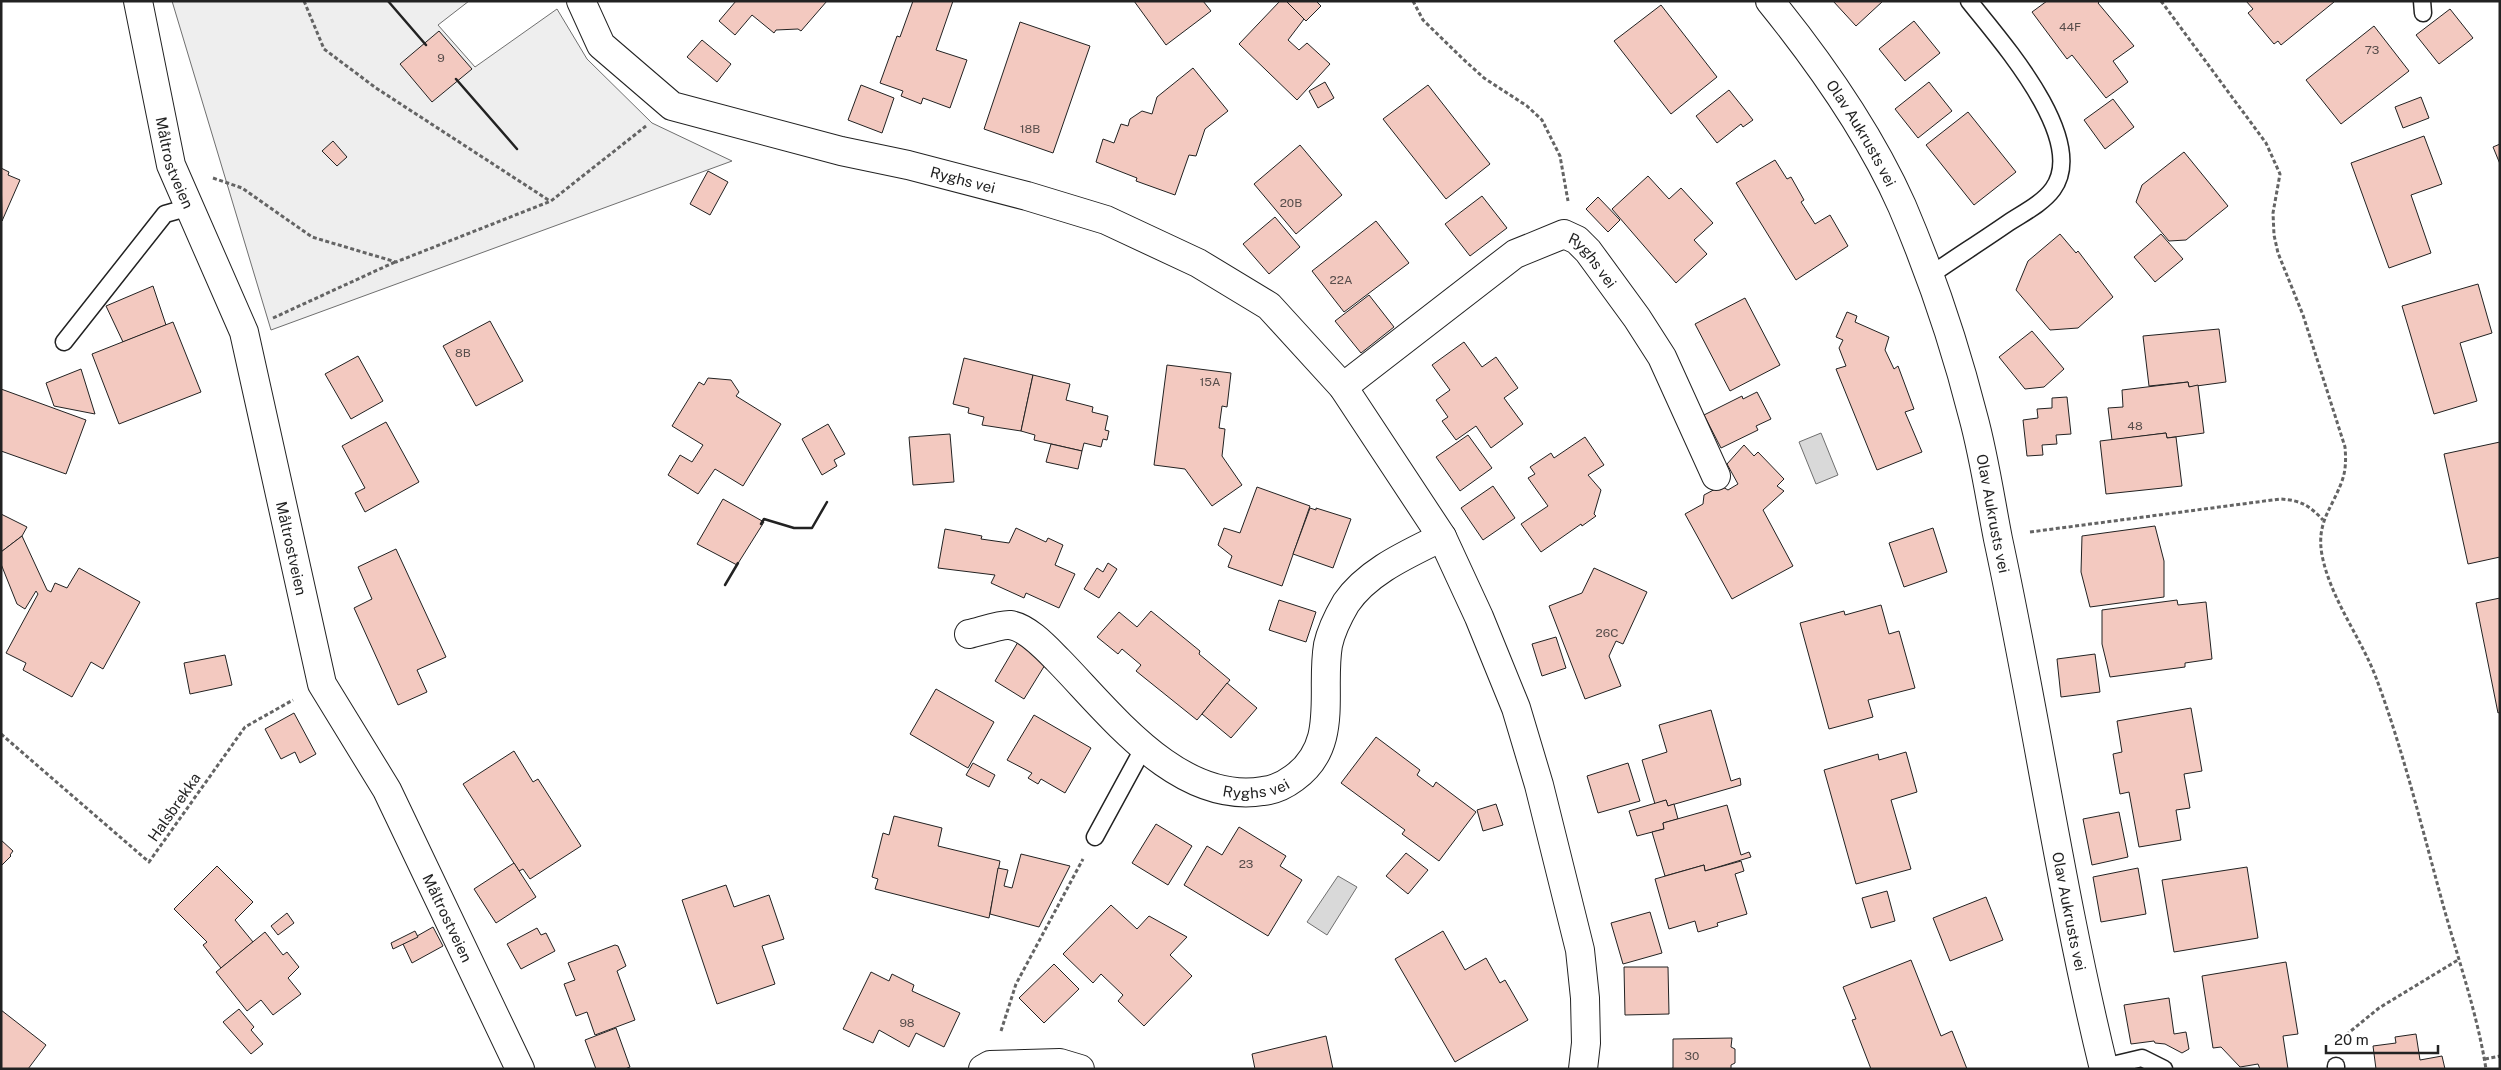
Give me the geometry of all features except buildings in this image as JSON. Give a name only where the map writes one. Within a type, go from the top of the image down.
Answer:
[{"type":"street","name":"Måltrostveien","points":[[138,1],[171,165],[244,332],[322,684],[387,790],[520,1069]]},
{"type":"street","name":"Ryghs vei","points":[[581,1],[602,45],[672,106],[841,151],[945,174],[1106,220],[1198,263],[1269,306],[1343,387],[1442,537],[1479,617],[1512,699],[1539,785],[1580,950],[1585,998],[1586,1043],[1583,1069]]},
{"type":"street","name":"Olav Aukrusts vei","points":[[1770,1],[1804,42],[1830,80],[1870,146],[1901,205],[1956,352],[1974,419],[2022,651],[2077,949],[2104,1068]]},
{"type":"street","name":"Ryghs vei","points":[[1343,387],[1515,254],[1564,234],[1577,240],[1593,258],[1657,349],[1716,476]]},
{"type":"street","name":"Ryghs vei","points":[[969,634],[1010,625],[1036,638],[1144,747],[1173,770],[1212,787],[1237,791],[1264,791],[1286,783],[1306,769],[1318,751],[1325,726],[1328,643],[1347,602],[1366,582],[1392,563],[1442,537]]},
{"type":"street","points":[[986,1067],[1060,1063],[1080,1069]]},
{"type":"lane","points":[[1929,276],[2041,202],[2059,180],[2062,165],[2061,150],[2056,134],[2042,104],[2017,62],[1969,1]]},
{"type":"lane","points":[[64,342],[165,214],[190,207]]},
{"type":"lane","points":[[1095,838],[1144,747]]},
{"type":"lane","points":[[2104,1068],[2142,1058],[2164,1069]]},
{"type":"path","points":[[304,1],[324,49],[376,88],[551,201]]},
{"type":"path","points":[[1413,1],[1423,20],[1463,60],[1484,78],[1527,106],[1542,120],[1560,156],[1566,183],[1568,205],[1564,234]]},
{"type":"path","points":[[2161,1],[2266,143],[2276,163],[2279,184],[2273,213],[2274,235],[2278,253],[2303,315],[2345,447],[2346,464],[2342,482],[2323,520],[2320,535],[2327,575],[2370,658],[2391,719],[2485,1059],[2486,1069]]},
{"type":"path","points":[[244,332],[396,262],[551,201],[672,106]]},
{"type":"path","points":[[171,165],[242,188],[312,237],[396,262]]},
{"type":"path","points":[[1998,536],[2280,499],[2302,502],[2310,506],[2323,520]]},
{"type":"path","name":"Halsbrekka","points":[[1,734],[149,862],[245,727],[322,684]]},
{"type":"path","points":[[986,1067],[1016,984],[1095,838]]},
{"type":"path","points":[[2336,1068],[2333,1053],[2340,1040],[2355,1030],[2379,1008],[2458,960]]},
{"type":"path","points":[[2485,1059],[2500,1056]]},
{"type":"shaded area","points":[[172,1],[469,1],[438,25],[475,67],[557,9],[587,59],[652,123],[732,161],[271,330]]},
{"type":"shaded area","points":[[1821,433],[1838,475],[1816,484],[1799,442]]},
{"type":"shaded area","points":[[1338,876],[1357,887],[1327,935],[1307,922]]},
{"type":"wall","points":[[388,1],[426,45]]},
{"type":"wall","points":[[456,79],[517,149]]},
{"type":"wall","points":[[761,524],[764,519],[794,528],[812,528],[827,502]]},
{"type":"wall","points":[[725,585],[738,563]]}]
